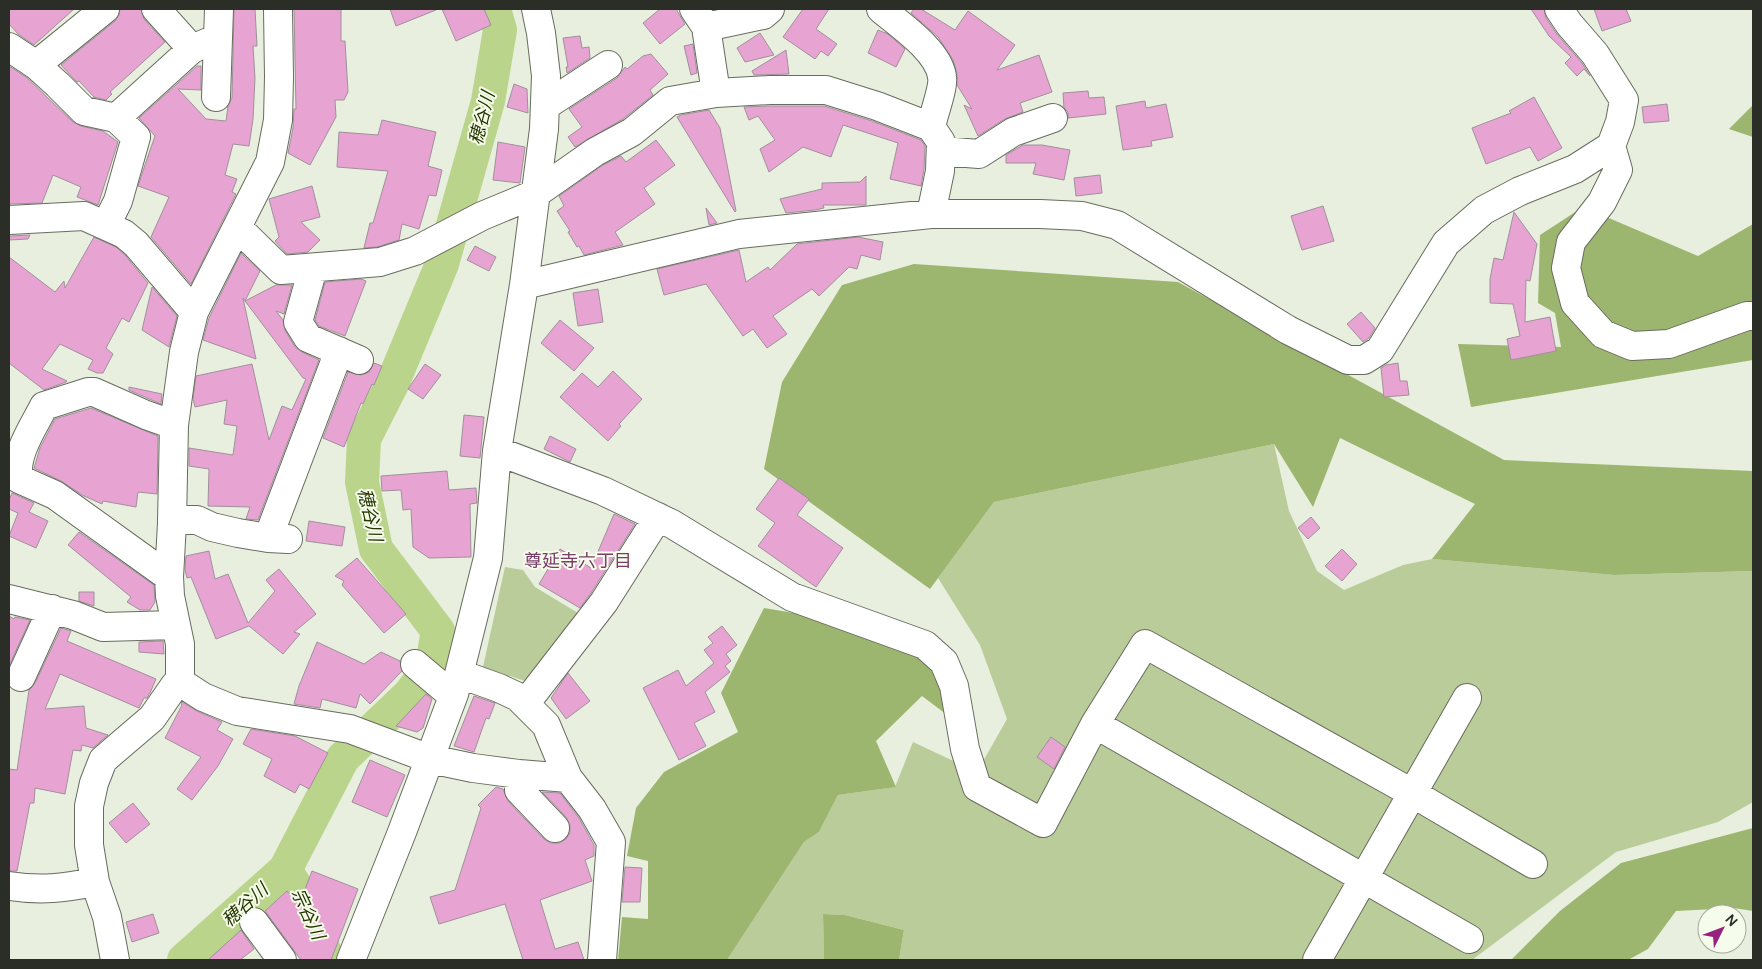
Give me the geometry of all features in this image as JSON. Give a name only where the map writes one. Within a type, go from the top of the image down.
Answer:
[{"type":"street","points":[[36,65],[105,9]]},
{"type":"street","points":[[156,9],[192,49]]},
{"type":"street","points":[[216,97],[219,9]]},
{"type":"street","points":[[180,682],[180,644],[170,596],[169,577],[174,424],[184,352],[194,312],[270,162],[278,120],[278,9]]},
{"type":"street","points":[[351,960],[430,759],[441,679],[488,558],[497,451],[524,285],[544,129],[546,76],[536,9]]},
{"type":"street","points":[[716,93],[700,18],[763,16],[770,9]]},
{"type":"street","points":[[881,9],[919,41],[937,62],[943,78],[936,139],[940,171],[931,214]]},
{"type":"street","points":[[1559,9],[1569,24],[1595,54],[1624,100],[1620,122],[1611,146],[1618,170],[1602,202],[1571,242],[1566,268],[1575,304],[1603,334],[1632,346],[1669,344],[1747,316],[1753,316]]},
{"type":"street","points":[[116,118],[192,49],[218,38]]},
{"type":"street","points":[[9,47],[36,65],[84,112],[116,118],[136,137],[118,201],[106,225]]},
{"type":"street","points":[[545,106],[608,65]]},
{"type":"street","points":[[237,227],[281,270],[380,262],[414,251],[492,212],[535,194],[595,152],[632,132],[670,101],[716,93],[770,90],[826,90],[877,106],[936,139],[978,154],[1012,132],[1053,118]]},
{"type":"street","points":[[524,285],[739,234],[931,214],[1082,216],[1117,225],[1288,330],[1348,360],[1364,360],[1380,350],[1446,243],[1484,210],[1520,191],[1575,169],[1611,146]]},
{"type":"street","points":[[9,220],[84,216],[106,225],[124,234],[136,244],[194,312]]},
{"type":"street","points":[[172,519],[197,520],[212,527],[278,538],[349,355],[308,338],[298,322],[313,268]]},
{"type":"street","points":[[169,577],[55,495],[19,479],[17,469],[19,456],[44,406],[88,392],[94,392],[146,415],[174,424]]},
{"type":"street","points":[[497,451],[603,491],[658,517],[792,598],[925,645],[944,662],[954,686],[965,749],[977,787],[1043,823],[1095,724],[1145,644],[1412,793],[1533,864]]},
{"type":"street","points":[[525,704],[604,602],[658,517]]},
{"type":"street","points":[[9,600],[73,615],[103,627],[176,625]]},
{"type":"street","points":[[21,676],[52,610]]},
{"type":"street","points":[[441,679],[498,688],[518,697],[546,725],[568,778],[592,809],[611,842],[602,960]]},
{"type":"street","points":[[180,682],[203,697],[237,711],[350,729],[430,759],[473,768],[568,778]]},
{"type":"street","points":[[115,960],[107,917],[95,882],[89,846],[89,806],[94,783],[103,760],[152,718],[175,685],[180,682]]},
{"type":"street","points":[[1317,960],[1467,698]]},
{"type":"street","points":[[1095,724],[1469,939]]},
{"type":"street","points":[[519,774],[519,790],[555,828]]},
{"type":"street","points":[[9,886],[28,889],[61,889],[95,882]]},
{"type":"street","points":[[254,922],[272,957]]},
{"type":"green space","points":[[1753,105],[1753,137],[1729,129]]},
{"type":"green space","points":[[1583,207],[1698,256],[1753,224],[1753,360],[1471,407],[1458,344],[1561,347],[1555,313],[1538,303],[1540,235]]},
{"type":"green space","points":[[914,264],[1178,282],[1504,460],[1753,471],[1753,571],[1614,575],[1432,559],[1475,504],[1340,438],[1313,507],[1274,444],[994,502],[930,589],[764,469],[782,382],[842,285]]},
{"type":"green space","points":[[1274,444],[1289,511],[1317,571],[1344,590],[1403,565],[1432,559],[1614,575],[1753,571],[1753,802],[1718,822],[1616,852],[1472,960],[899,960],[904,930],[845,915],[823,914],[824,960],[727,960],[804,842],[819,832],[838,795],[895,787],[913,742],[977,772],[1007,719],[980,645],[938,578],[994,502]]},
{"type":"green space","points":[[505,567],[523,570],[535,587],[583,616],[534,684],[483,667]]},
{"type":"green space","points":[[764,608],[901,631],[949,686],[950,717],[922,696],[876,741],[896,787],[838,795],[819,832],[804,842],[727,960],[618,960],[622,917],[648,919],[648,861],[627,856],[636,808],[664,772],[738,732],[721,693]]},
{"type":"green space","points":[[1753,828],[1753,911],[1747,910],[1747,904],[1697,904],[1697,910],[1676,911],[1648,949],[1628,960],[1511,960],[1560,911],[1621,863]]},
{"type":"green space","points":[[823,914],[845,915],[904,930],[899,960],[824,960]]},
{"type":"building","points":[[9,9],[74,9],[34,45],[18,34],[9,24]]},
{"type":"building","points":[[120,9],[141,9],[144,19],[165,42],[110,92],[112,94],[106,100],[94,97],[61,65],[115,21]]},
{"type":"building","points":[[234,9],[255,9],[257,46],[253,46],[255,78],[253,119],[249,146],[233,144],[225,175],[237,179],[232,192],[236,194],[191,284],[151,237],[169,197],[138,186],[155,136],[139,118],[197,66],[201,66],[201,90],[178,89],[206,119],[226,121],[228,106],[232,98]]},
{"type":"building","points":[[294,9],[341,9],[341,41],[345,41],[348,92],[344,100],[335,100],[336,117],[310,165],[288,153],[293,128],[294,109],[296,109]]},
{"type":"building","points":[[390,9],[436,9],[436,10],[396,26]]},
{"type":"building","points":[[442,9],[484,9],[491,25],[456,41]]},
{"type":"building","points":[[660,9],[676,9],[685,24],[660,44],[643,23]]},
{"type":"building","points":[[803,9],[829,9],[816,29],[837,44],[828,56],[821,51],[815,59],[783,37]]},
{"type":"building","points":[[914,9],[921,9],[955,30],[968,11],[1015,45],[997,70],[1039,55],[1052,92],[1020,103],[1023,112],[1005,119],[978,136],[964,105],[972,109],[957,85],[957,73],[953,60],[938,37],[911,13]]},
{"type":"building","points":[[1531,9],[1544,9],[1546,18],[1556,33],[1582,63],[1590,76],[1584,69],[1577,76],[1565,63],[1571,57],[1549,36]]},
{"type":"building","points":[[1594,9],[1626,9],[1631,21],[1602,31]]},
{"type":"building","points":[[878,30],[888,34],[905,49],[896,67],[868,53]]},
{"type":"building","points":[[760,33],[774,55],[745,62],[737,48]]},
{"type":"building","points":[[580,36],[582,48],[589,47],[590,58],[567,73],[566,67],[568,67],[563,38]]},
{"type":"building","points":[[693,44],[697,73],[691,75],[684,46]]},
{"type":"building","points":[[786,50],[789,74],[754,75],[752,71]]},
{"type":"building","points":[[651,54],[668,74],[650,90],[653,95],[623,119],[575,147],[568,137],[582,127],[569,109],[617,78],[625,67],[627,69],[643,56]]},
{"type":"building","points":[[9,66],[26,77],[73,122],[81,126],[103,131],[118,142],[98,205],[77,197],[81,187],[53,175],[42,203],[9,204]]},
{"type":"building","points":[[514,84],[527,89],[528,113],[507,107]]},
{"type":"building","points":[[1088,91],[1089,98],[1104,97],[1106,114],[1068,118],[1068,112],[1064,108],[1063,93]]},
{"type":"building","points":[[1534,97],[1562,148],[1538,161],[1530,147],[1486,164],[1472,128],[1511,113],[1509,111]]},
{"type":"building","points":[[1145,101],[1146,108],[1166,104],[1173,137],[1151,141],[1152,146],[1123,150],[1116,106]]},
{"type":"building","points":[[1667,104],[1669,121],[1644,123],[1642,107]]},
{"type":"building","points":[[824,106],[872,121],[921,140],[925,146],[921,186],[890,179],[898,143],[843,125],[831,157],[803,147],[769,172],[760,149],[775,140],[758,116],[749,120],[744,107]]},
{"type":"building","points":[[709,110],[720,128],[735,212],[677,117]]},
{"type":"building","points":[[382,120],[436,132],[428,166],[442,170],[436,196],[429,195],[419,229],[402,224],[399,240],[377,247],[364,248],[370,223],[373,223],[388,171],[337,167],[339,132],[378,135]]},
{"type":"building","points":[[656,140],[675,165],[644,188],[655,204],[615,232],[623,245],[584,255],[579,246],[577,247],[568,232],[570,231],[557,211],[564,206],[559,196],[603,165],[621,156],[626,162]]},
{"type":"building","points":[[498,142],[525,147],[520,183],[493,180]]},
{"type":"building","points":[[1023,145],[1042,145],[1070,150],[1064,180],[1033,174],[1036,163],[1006,163],[1006,155]]},
{"type":"building","points":[[1100,175],[1102,193],[1076,196],[1074,178]]},
{"type":"building","points":[[866,176],[866,205],[823,205],[824,208],[815,210],[786,213],[780,199],[822,189],[822,183],[860,182]]},
{"type":"building","points":[[312,186],[320,217],[301,222],[320,240],[308,252],[287,254],[275,241],[279,237],[269,199]]},
{"type":"building","points":[[1323,206],[1334,241],[1302,250],[1291,216]]},
{"type":"building","points":[[706,208],[717,223],[709,225]]},
{"type":"building","points":[[1514,212],[1537,244],[1530,281],[1526,280],[1525,322],[1550,317],[1556,351],[1511,360],[1507,339],[1520,336],[1513,304],[1490,303],[1490,279],[1494,258],[1503,260]]},
{"type":"building","points":[[9,235],[30,235],[28,239],[9,240]]},
{"type":"building","points":[[94,237],[116,247],[148,283],[129,322],[122,318],[106,348],[113,354],[103,373],[97,373],[88,369],[93,360],[60,344],[42,369],[67,381],[44,390],[9,363],[9,257],[55,292],[64,281],[65,288]]},
{"type":"building","points":[[858,237],[883,242],[880,260],[861,255],[857,269],[849,267],[819,296],[812,289],[773,316],[787,334],[767,348],[753,329],[743,336],[706,284],[664,295],[657,269],[739,250],[746,282],[768,267],[770,270],[797,244]]},
{"type":"building","points":[[475,246],[496,257],[489,271],[467,260]]},
{"type":"building","points":[[241,253],[260,271],[245,301],[243,298],[256,359],[203,340],[209,318]]},
{"type":"building","points":[[361,279],[366,281],[345,336],[319,326],[315,320],[325,282]]},
{"type":"building","points":[[276,285],[292,285],[284,314],[276,311],[283,320],[285,330],[295,347],[319,360],[258,520],[246,519],[250,507],[208,506],[209,469],[189,466],[189,448],[233,455],[237,426],[224,424],[227,400],[195,407],[193,399],[196,376],[252,364],[269,440],[282,406],[292,410],[306,379],[303,378],[245,301]]},
{"type":"building","points":[[152,287],[177,316],[169,347],[142,330]]},
{"type":"building","points":[[598,289],[603,322],[578,326],[573,293]]},
{"type":"building","points":[[1361,312],[1375,328],[1369,338],[1363,342],[1347,324]]},
{"type":"building","points":[[560,320],[594,348],[574,371],[541,343]]},
{"type":"building","points":[[374,363],[382,366],[374,385],[372,384],[363,404],[361,403],[344,447],[323,438],[348,372],[361,375],[369,372]]},
{"type":"building","points":[[1398,363],[1400,381],[1407,381],[1409,395],[1384,397],[1381,368]]},
{"type":"building","points":[[425,364],[441,375],[423,399],[408,389]]},
{"type":"building","points":[[613,371],[642,399],[619,424],[621,426],[608,441],[560,397],[582,373],[598,387]]},
{"type":"building","points":[[129,387],[162,394],[161,404],[129,390]]},
{"type":"building","points":[[91,408],[158,436],[157,494],[138,492],[136,507],[103,501],[102,504],[34,468],[40,448],[55,419]]},
{"type":"building","points":[[464,415],[484,417],[480,458],[460,456]]},
{"type":"building","points":[[550,436],[576,449],[570,462],[544,449]]},
{"type":"building","points":[[447,471],[449,490],[476,488],[477,503],[470,504],[471,557],[429,558],[413,547],[411,509],[403,510],[401,490],[382,491],[381,476]]},
{"type":"building","points":[[779,478],[809,499],[797,515],[843,548],[816,587],[758,546],[775,523],[756,509]]},
{"type":"building","points":[[12,493],[34,503],[29,512],[48,521],[36,548],[9,536],[18,513],[9,509],[9,500]]},
{"type":"building","points":[[614,514],[635,524],[580,608],[539,584],[560,549],[591,568]]},
{"type":"building","points":[[1311,517],[1320,528],[1308,539],[1298,528]]},
{"type":"building","points":[[309,521],[345,527],[342,546],[306,541]]},
{"type":"building","points":[[79,532],[154,585],[155,602],[150,610],[140,610],[127,602],[131,597],[68,545]]},
{"type":"building","points":[[1342,549],[1357,564],[1342,581],[1325,566]]},
{"type":"building","points":[[209,551],[215,579],[228,574],[248,623],[275,591],[266,580],[279,569],[316,614],[294,632],[300,634],[283,654],[249,626],[216,639],[191,577],[187,578],[185,570],[186,556]]},
{"type":"building","points":[[357,558],[406,614],[384,633],[342,585],[344,581],[335,576]]},
{"type":"building","points":[[79,592],[94,592],[94,606],[79,601]]},
{"type":"building","points":[[9,616],[14,619],[15,617],[30,620],[9,666]]},
{"type":"building","points":[[722,626],[737,645],[726,654],[731,661],[725,666],[730,672],[705,692],[715,712],[694,723],[706,746],[679,760],[643,688],[678,670],[686,686],[714,663],[704,650],[713,643],[708,637]]},
{"type":"building","points":[[61,628],[71,631],[67,641],[156,679],[150,693],[147,698],[144,698],[139,708],[60,674],[45,709],[84,706],[86,728],[108,735],[93,748],[82,745],[81,751],[73,750],[65,794],[35,788],[34,803],[30,803],[17,871],[9,871],[9,769],[17,770],[29,690],[35,683]]},
{"type":"building","points":[[163,641],[164,654],[139,652],[139,642]]},
{"type":"building","points":[[317,642],[364,664],[381,652],[400,661],[402,671],[370,704],[360,694],[356,708],[322,699],[320,708],[294,704],[299,686]]},
{"type":"building","points":[[568,673],[590,701],[566,719],[551,698]]},
{"type":"building","points":[[426,694],[432,699],[423,728],[417,732],[396,726]]},
{"type":"building","points":[[474,696],[495,703],[489,719],[486,718],[474,752],[454,746]]},
{"type":"building","points":[[182,702],[222,722],[217,730],[233,739],[218,766],[192,800],[177,789],[201,757],[165,738]]},
{"type":"building","points":[[251,729],[295,736],[328,753],[309,789],[300,784],[295,793],[264,776],[272,759],[243,744]]},
{"type":"building","points":[[1051,737],[1065,747],[1054,769],[1037,757]]},
{"type":"building","points":[[370,760],[405,775],[387,817],[352,802]]},
{"type":"building","points":[[496,787],[503,789],[508,801],[544,839],[551,843],[559,843],[566,839],[570,833],[570,825],[566,817],[542,792],[560,793],[579,818],[594,845],[594,856],[585,860],[592,881],[540,900],[555,949],[578,942],[584,960],[523,960],[505,904],[439,924],[430,897],[455,890],[481,808],[478,805]]},
{"type":"building","points":[[133,803],[150,824],[126,843],[109,823]]},
{"type":"building","points":[[625,867],[642,868],[640,902],[622,902]]},
{"type":"building","points":[[312,871],[358,889],[331,960],[301,960],[265,911],[287,891],[299,905]]},
{"type":"building","points":[[153,914],[159,933],[132,942],[126,922]]},
{"type":"building","points":[[241,930],[254,949],[240,960],[208,960]]},
{"type":"waterway","name":"穂谷川","points":[[184,960],[285,870],[343,758],[410,694],[432,664],[438,631],[376,549],[362,482],[364,439],[393,382],[442,264],[488,101],[500,30],[494,9]]},
{"type":"waterway","name":"宗谷川","points":[[285,870],[301,895],[328,960]]},
{"type":"district","name":"尊延寺六丁目","points":[[578,561]]}]
